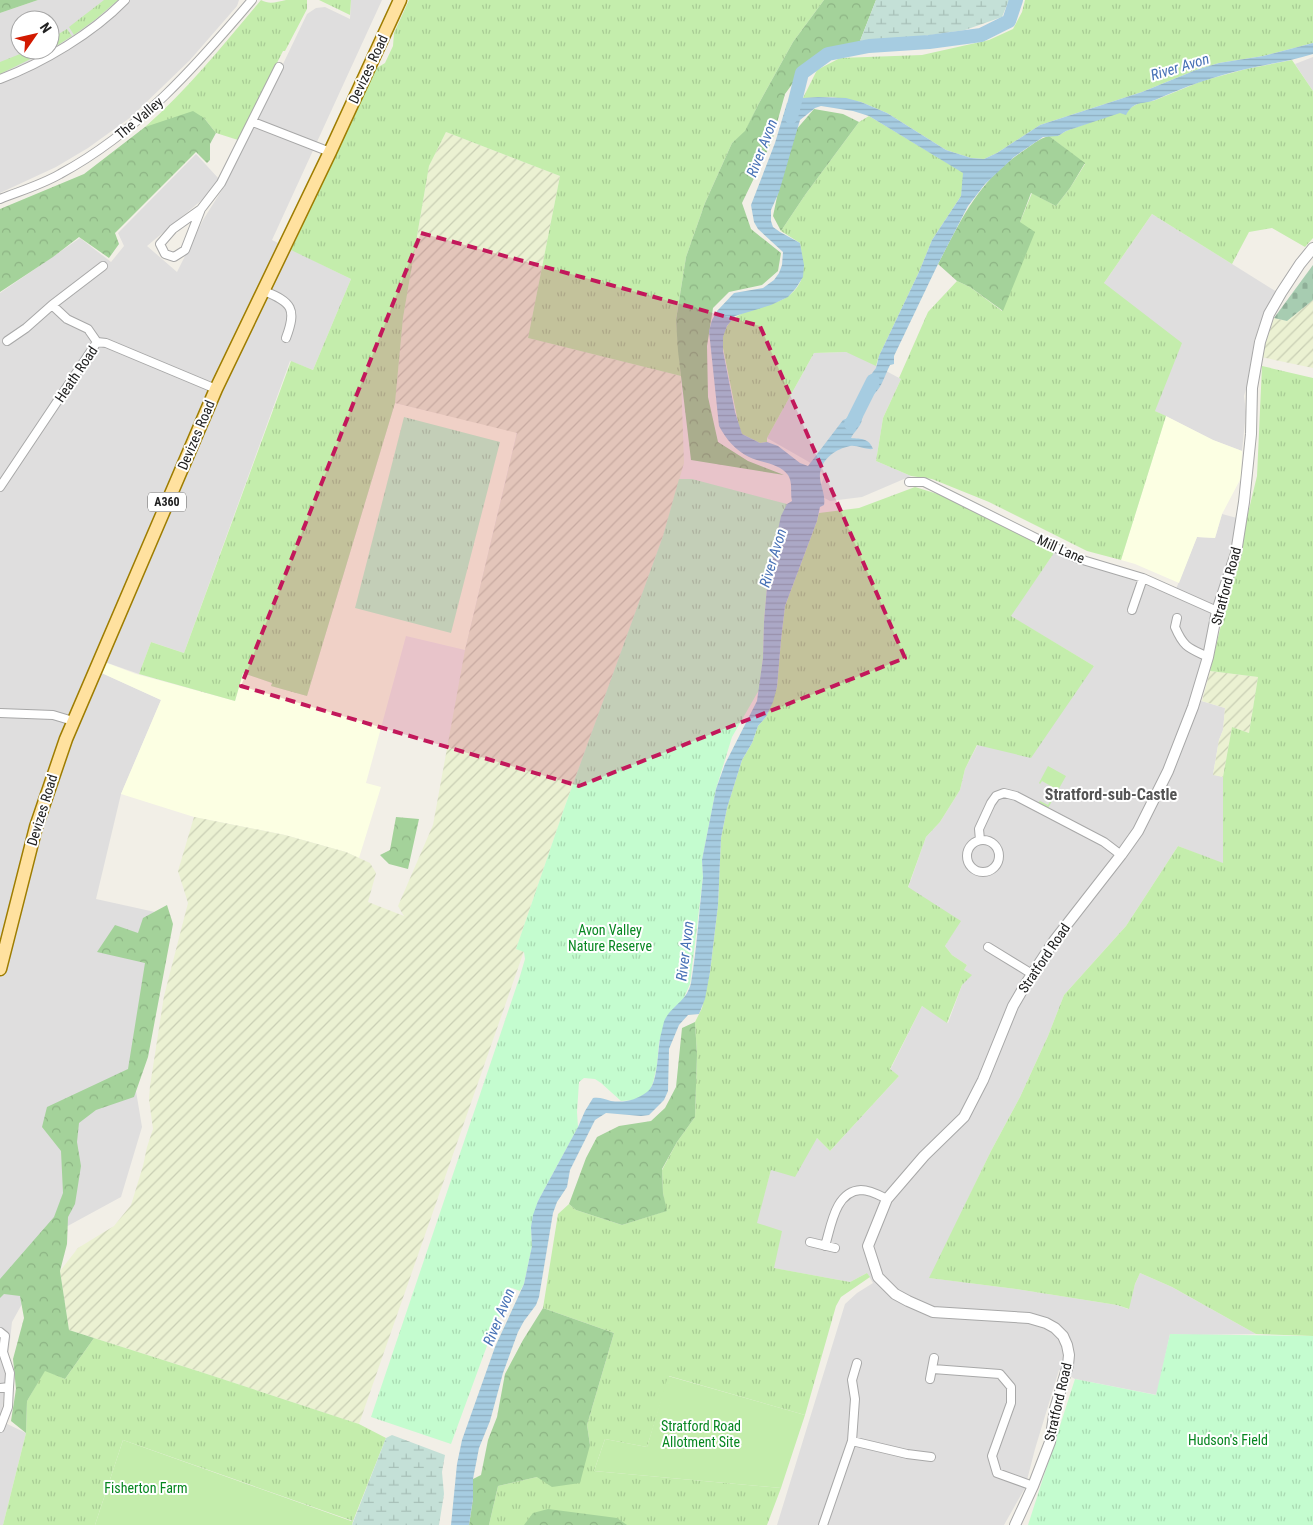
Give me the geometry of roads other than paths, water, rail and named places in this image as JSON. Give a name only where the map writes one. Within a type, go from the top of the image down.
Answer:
[{"type":"main road","name":"Devizes Road","points":[[0,969],[40,811],[74,721],[216,389],[330,152],[400,0]]},
{"type":"street","points":[[0,79],[52,54],[104,19],[125,0]]},
{"type":"street","name":"The Valley","points":[[0,199],[50,179],[67,170],[112,141],[140,119],[192,69],[252,0]]},
{"type":"street","points":[[201,209],[173,229],[160,244],[165,254],[174,257],[185,250],[201,209],[221,183],[279,67]]},
{"type":"street","points":[[253,122],[330,152]]},
{"type":"street","name":"Stratford Road","points":[[1015,1525],[1050,1442],[1055,1409],[1068,1365],[1069,1354],[1063,1336],[1046,1323],[1029,1318],[933,1312],[895,1294],[878,1277],[868,1246],[887,1199],[924,1156],[964,1117],[983,1080],[1013,1006],[1054,941],[1122,855],[1138,831],[1168,771],[1193,707],[1208,657],[1218,611],[1236,553],[1244,502],[1251,434],[1252,388],[1260,342],[1270,314],[1281,293],[1313,248]]},
{"type":"street","points":[[7,341],[104,266]]},
{"type":"street","points":[[264,291],[283,300],[292,312],[291,324],[286,338]]},
{"type":"street","points":[[52,305],[67,319],[88,329],[97,342]]},
{"type":"street","name":"Heath Road","points":[[0,487],[97,342],[106,343],[216,389]]},
{"type":"street","name":"Mill Lane","points":[[909,482],[924,482],[1076,558],[1143,578],[1218,611]]},
{"type":"street","points":[[1132,610],[1143,578]]},
{"type":"street","points":[[1177,618],[1175,627],[1181,641],[1186,646],[1208,657]]},
{"type":"street","points":[[0,714],[53,714],[74,721]]},
{"type":"street","points":[[980,840],[979,829],[991,803],[996,796],[1004,793],[1016,796],[1104,842],[1122,855]]},
{"type":"street","points":[[980,840],[991,842],[999,854],[996,865],[992,869],[983,872],[972,868],[967,856],[971,846],[980,840]]},
{"type":"street","points":[[988,947],[1032,974]]},
{"type":"street","points":[[826,1246],[835,1212],[845,1196],[860,1190],[871,1192],[887,1199]]},
{"type":"street","points":[[810,1242],[835,1248]]},
{"type":"street","points":[[0,1332],[5,1336],[3,1352],[10,1373],[8,1407],[0,1428]]},
{"type":"street","points":[[930,1379],[934,1358]]},
{"type":"street","points":[[823,1525],[852,1441],[855,1399],[852,1380],[857,1363]]},
{"type":"street","points":[[933,1369],[1000,1374],[1011,1388],[1011,1403],[992,1456],[997,1473],[1033,1486]]},
{"type":"street","points":[[0,1388],[9,1387]]},
{"type":"street","points":[[852,1441],[907,1454],[930,1457]]},
{"type":"water","points":[[1313,43],[1313,54],[1254,67],[1200,82],[1155,100],[1135,105],[1126,115],[1120,113],[1066,131],[1058,136],[1043,137],[1014,157],[985,184],[968,206],[894,356],[894,364],[890,365],[879,388],[869,398],[865,396],[870,376],[876,368],[879,356],[932,240],[961,196],[963,173],[869,116],[853,111],[821,106],[815,108],[800,120],[779,192],[771,210],[771,221],[773,227],[800,243],[804,265],[803,277],[788,297],[771,305],[735,316],[727,326],[723,337],[723,351],[735,412],[742,434],[760,443],[767,442],[778,446],[800,463],[808,466],[843,420],[855,415],[858,406],[865,410],[860,425],[851,438],[867,441],[873,449],[853,446],[845,447],[830,455],[821,468],[820,478],[824,505],[820,507],[817,521],[785,606],[777,687],[773,702],[766,717],[758,726],[752,743],[742,760],[727,808],[721,838],[718,905],[705,999],[699,1014],[688,1015],[679,1025],[669,1049],[668,1091],[664,1100],[649,1115],[606,1113],[595,1120],[570,1170],[567,1187],[557,1202],[553,1213],[539,1297],[536,1305],[518,1332],[503,1373],[490,1421],[479,1448],[473,1479],[473,1499],[469,1525],[451,1525],[457,1464],[462,1440],[495,1347],[524,1284],[532,1246],[531,1227],[533,1215],[538,1201],[593,1098],[616,1102],[626,1101],[639,1097],[651,1088],[656,1074],[660,1040],[665,1020],[687,994],[691,983],[703,877],[702,860],[716,789],[725,764],[757,701],[763,658],[768,575],[781,516],[787,504],[792,501],[788,475],[780,468],[749,457],[739,451],[728,440],[719,426],[709,331],[717,311],[734,293],[763,288],[774,280],[782,265],[783,252],[758,229],[754,222],[751,205],[775,143],[787,103],[803,98],[818,97],[846,98],[861,102],[887,113],[946,150],[971,158],[984,159],[997,153],[1040,125],[1142,92],[1196,70],[1219,63],[1263,56]]},
{"type":"waterway","name":"River Avon","points":[[791,117],[802,73],[828,54],[869,46],[929,42],[981,35],[1009,21],[1016,0]]},
{"type":"waterway","name":"River Avon","points":[[851,424],[873,381]]},
{"type":"district","name":"Stratford-sub-Castle","points":[[1111,794]]},
{"type":"park label","name":"Avon Valley Nature Reserve","points":[[610,938]]},
{"type":"park label","name":"Stratford Road Allotment Site","points":[[701,1434]]},
{"type":"park label","name":"Hudson's Field","points":[[1228,1440]]},
{"type":"park label","name":"Fisherton Farm","points":[[146,1488]]}]
